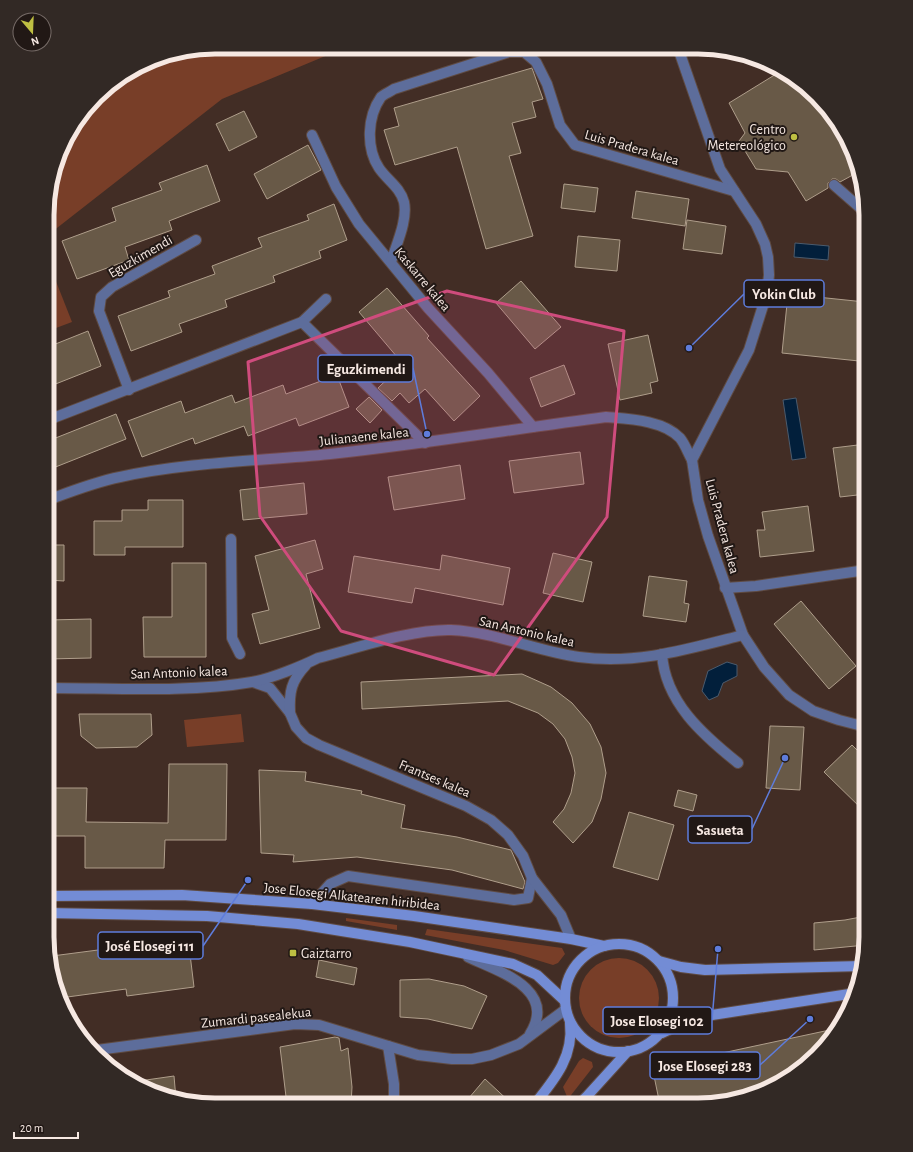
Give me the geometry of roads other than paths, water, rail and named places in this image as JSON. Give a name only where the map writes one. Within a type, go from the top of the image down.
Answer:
[{"type":"main road","name":"Jose Elosegi Alkatearen hiribidea","points":[[54,896],[182,895],[312,904],[414,916],[571,939],[604,946]]},
{"type":"main road","points":[[54,913],[207,916],[298,924],[459,952],[500,961],[525,969],[552,987],[565,1005],[570,1021],[577,1033],[600,1049],[614,1052],[628,1051],[644,1045],[658,1035],[683,1023],[712,1014],[848,994]]},
{"type":"main road","points":[[565,1005],[566,986],[575,966],[590,951],[616,943],[640,947],[660,961],[681,967],[705,970],[856,966]]},
{"type":"main road","points":[[658,1035],[672,1012],[673,998],[672,985],[667,972],[660,961]]},
{"type":"main road","points":[[539,1098],[564,1065],[571,1041],[570,1021]]},
{"type":"main road","points":[[588,1098],[610,1068],[628,1051]]},
{"type":"street","name":"Luis Pradera kalea","points":[[391,262],[404,216],[404,203],[400,192],[379,168],[370,146],[372,120],[382,96],[394,89],[503,54]]},
{"type":"street","name":"Luis Pradera kalea","points":[[526,54],[536,62],[547,84],[560,125],[575,145],[734,191]]},
{"type":"street","points":[[680,54],[720,169],[756,224],[765,244],[768,257],[769,275],[767,293],[749,350],[692,460]]},
{"type":"street","name":"Kaskarre kalea","points":[[312,135],[336,187],[358,224],[428,308],[488,373],[533,427]]},
{"type":"street","points":[[834,185],[859,207]]},
{"type":"street","name":"Eguzkimendi","points":[[129,390],[99,311],[101,297],[112,287],[196,240]]},
{"type":"street","points":[[54,418],[302,322],[326,299]]},
{"type":"street","points":[[302,322],[425,443]]},
{"type":"street","name":"Julianaene kalea","points":[[54,498],[91,484],[121,477],[213,464],[303,457],[425,443],[606,417],[633,419],[663,427],[680,438],[692,460]]},
{"type":"street","name":"Luis Pradera kalea","points":[[692,460],[698,500],[708,536],[743,635],[764,667],[789,695],[813,711],[859,725]]},
{"type":"street","points":[[231,539],[232,638],[240,654]]},
{"type":"street","points":[[726,588],[756,586],[859,571]]},
{"type":"street","name":"San Antonio kalea","points":[[54,688],[189,688],[253,682],[318,658],[431,630],[472,633],[579,657],[611,659],[645,658],[743,635]]},
{"type":"street","points":[[662,654],[663,665],[669,684],[689,719],[715,745],[738,764]]},
{"type":"street","points":[[290,713],[289,700],[292,685],[297,674],[307,663]]},
{"type":"street","name":"Frantses kalea","points":[[253,682],[270,688],[290,713],[296,727],[306,738],[319,745],[466,806],[491,820],[508,835],[519,851],[532,878],[561,915],[571,939]]},
{"type":"street","points":[[312,904],[330,884],[348,876],[514,900],[528,898],[532,878]]},
{"type":"street","points":[[459,952],[516,980],[531,993],[537,1011],[534,1028],[529,1036]]},
{"type":"street","name":"Zumardi pasealekua","points":[[100,1050],[295,1024],[319,1025],[418,1055],[452,1059],[472,1058],[491,1055],[508,1049],[529,1036],[565,1005]]},
{"type":"street","points":[[388,1046],[394,1084],[394,1098]]},
{"type":"water","points":[[795,243],[829,246],[828,260],[794,257]]},
{"type":"water","points":[[796,398],[806,458],[792,460],[783,400]]},
{"type":"water","points":[[727,662],[737,665],[737,676],[723,683],[718,696],[709,700],[702,691],[708,671]]},
{"type":"place","name":"Centro Metereológico","points":[[794,137]]},
{"type":"place","name":"Yokin Club","points":[[689,348]]},
{"type":"place","name":"Eguzkimendi","points":[[427,434]]},
{"type":"place","name":"Sasueta","points":[[785,758]]},
{"type":"place","name":"José Elosegi 111","points":[[248,880]]},
{"type":"place","name":"Jose Elosegi 102","points":[[718,949]]},
{"type":"place","name":"Gaiztarro","points":[[293,953]]},
{"type":"place","name":"Jose Elosegi 283","points":[[810,1019]]}]
